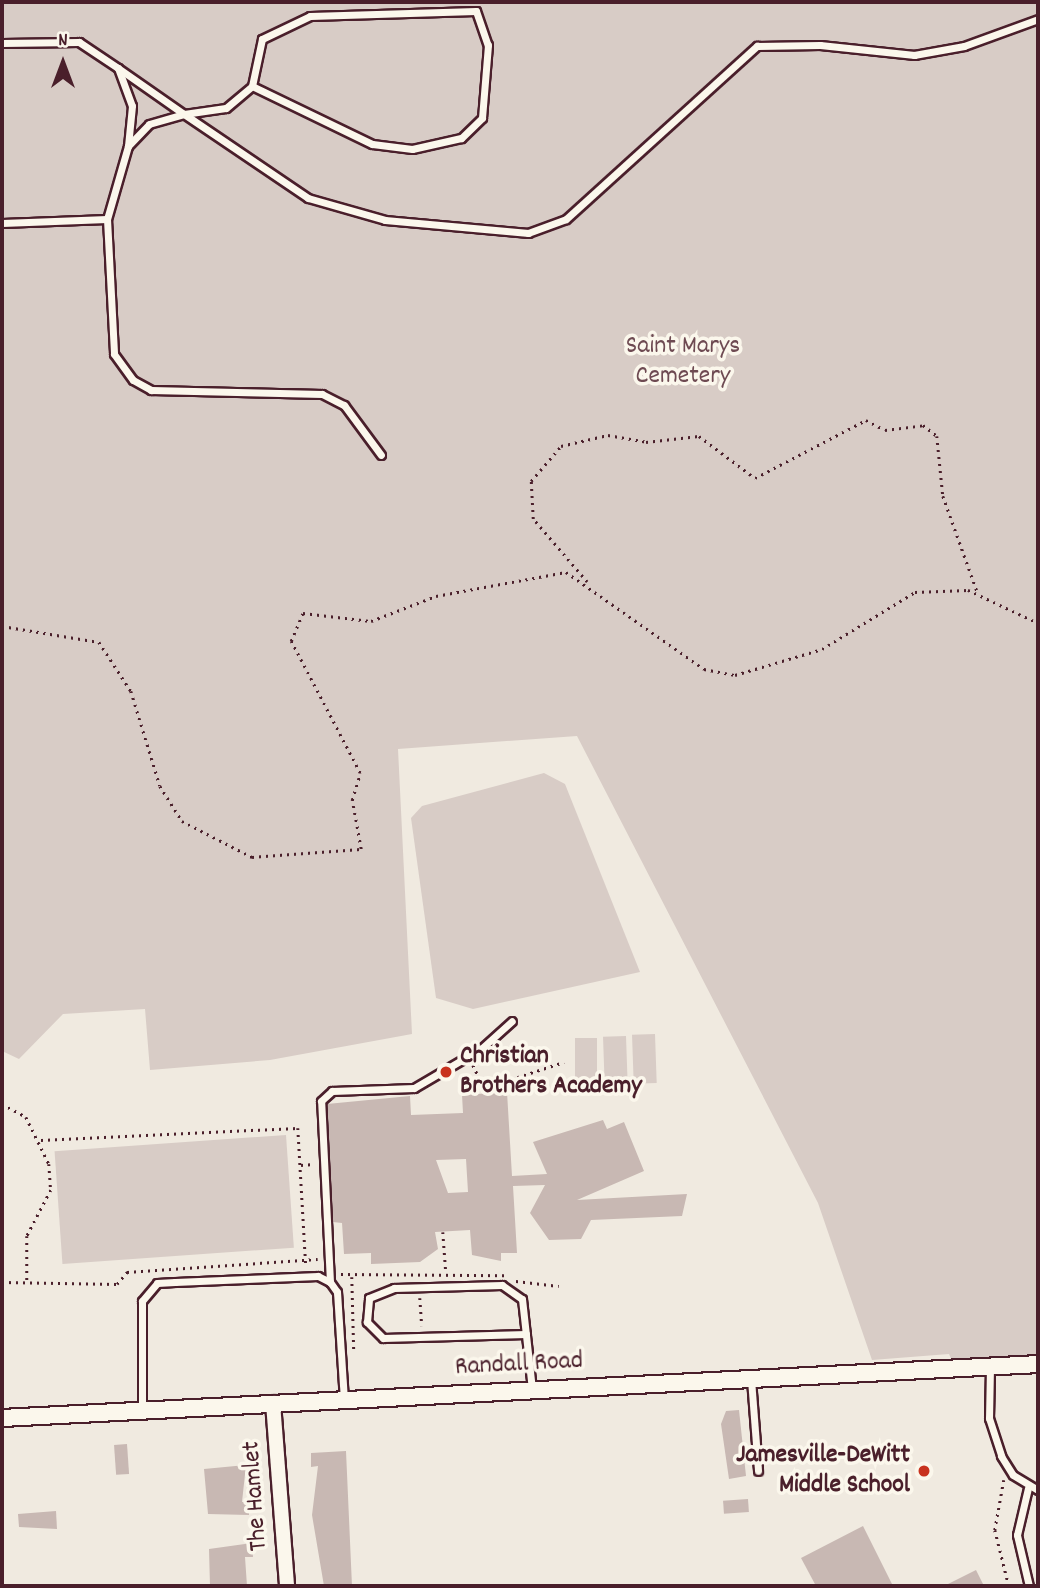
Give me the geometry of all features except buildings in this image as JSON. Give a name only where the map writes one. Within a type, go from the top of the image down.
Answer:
[{"type":"street","name":"Randall Road","points":[[2,1418],[533,1388],[1038,1364]]},
{"type":"street","name":"The Hamlet","points":[[273,1403],[287,1586]]},
{"type":"lane","points":[[128,146],[149,124],[184,114],[226,108],[252,86],[262,39],[310,16],[476,12],[488,45],[482,118],[461,138],[412,149],[372,144],[252,86]]},
{"type":"lane","points":[[2,43],[79,42],[308,198],[384,220],[528,233],[566,219],[757,46],[914,55],[964,46],[1038,19]]},
{"type":"lane","points":[[118,68],[132,106],[128,146],[107,219],[114,354],[133,380],[151,390],[321,394],[344,405],[381,455]]},
{"type":"lane","points":[[2,223],[107,219]]},
{"type":"lane","points":[[344,1399],[337,1292],[330,1282],[321,1101],[332,1091],[414,1088],[468,1056],[512,1021]]},
{"type":"lane","points":[[142,1410],[146,1291],[175,1282],[306,1277],[330,1282]]},
{"type":"lane","points":[[526,1334],[423,1340],[383,1338],[367,1322],[369,1298],[419,1287],[502,1284],[523,1298],[533,1388]]},
{"type":"lane","points":[[990,1366],[989,1418],[1001,1456],[1028,1488],[1038,1490]]},
{"type":"lane","points":[[751,1378],[758,1471]]},
{"type":"lane","points":[[1028,1488],[1017,1535],[1029,1586]]},
{"type":"path","points":[[587,582],[533,519],[531,481],[561,446],[608,435],[646,442],[699,436],[755,478],[866,419],[885,430],[923,425],[937,436],[943,496],[978,594]]},
{"type":"path","points":[[2,626],[99,642],[131,691],[160,786],[182,821],[252,857],[361,849],[352,800],[360,773],[291,641],[303,613],[371,621],[436,596],[536,572],[566,572],[587,582],[704,669],[735,675],[822,649],[915,592],[978,594],[1038,623]]},
{"type":"path","points":[[468,1056],[484,1088],[564,1062]]},
{"type":"path","points":[[2,1104],[26,1117],[41,1140],[51,1190],[27,1236],[27,1283]]},
{"type":"path","points":[[41,1140],[298,1128],[306,1277]]},
{"type":"path","points":[[443,1231],[446,1273]]},
{"type":"path","points":[[417,1274],[423,1340]]},
{"type":"path","points":[[352,1277],[354,1351]]},
{"type":"path","points":[[998,1472],[1005,1484],[995,1530],[1009,1586]]},
{"type":"green space","name":"Saint Marys Cemetery","points":[[2,2],[1038,2],[1038,1364],[955,1368],[949,1354],[872,1360],[818,1203],[577,736],[398,749],[412,1034],[270,1060],[150,1070],[145,1009],[63,1014],[19,1059],[2,1051]]},
{"type":"green space","points":[[544,773],[565,784],[640,972],[473,1009],[436,998],[411,818],[422,806]]},
{"type":"green space","points":[[655,1034],[657,1083],[634,1084],[632,1035]]},
{"type":"green space","points":[[626,1036],[628,1085],[605,1086],[603,1037]]},
{"type":"green space","points":[[575,1038],[597,1038],[597,1087],[575,1087]]},
{"type":"green space","points":[[286,1135],[294,1248],[62,1264],[55,1151]]},
{"type":"place","name":"Christian Brothers Academy","points":[[446,1072]]},
{"type":"place","name":"Jamesville-DeWitt Middle School","points":[[924,1471]]}]
